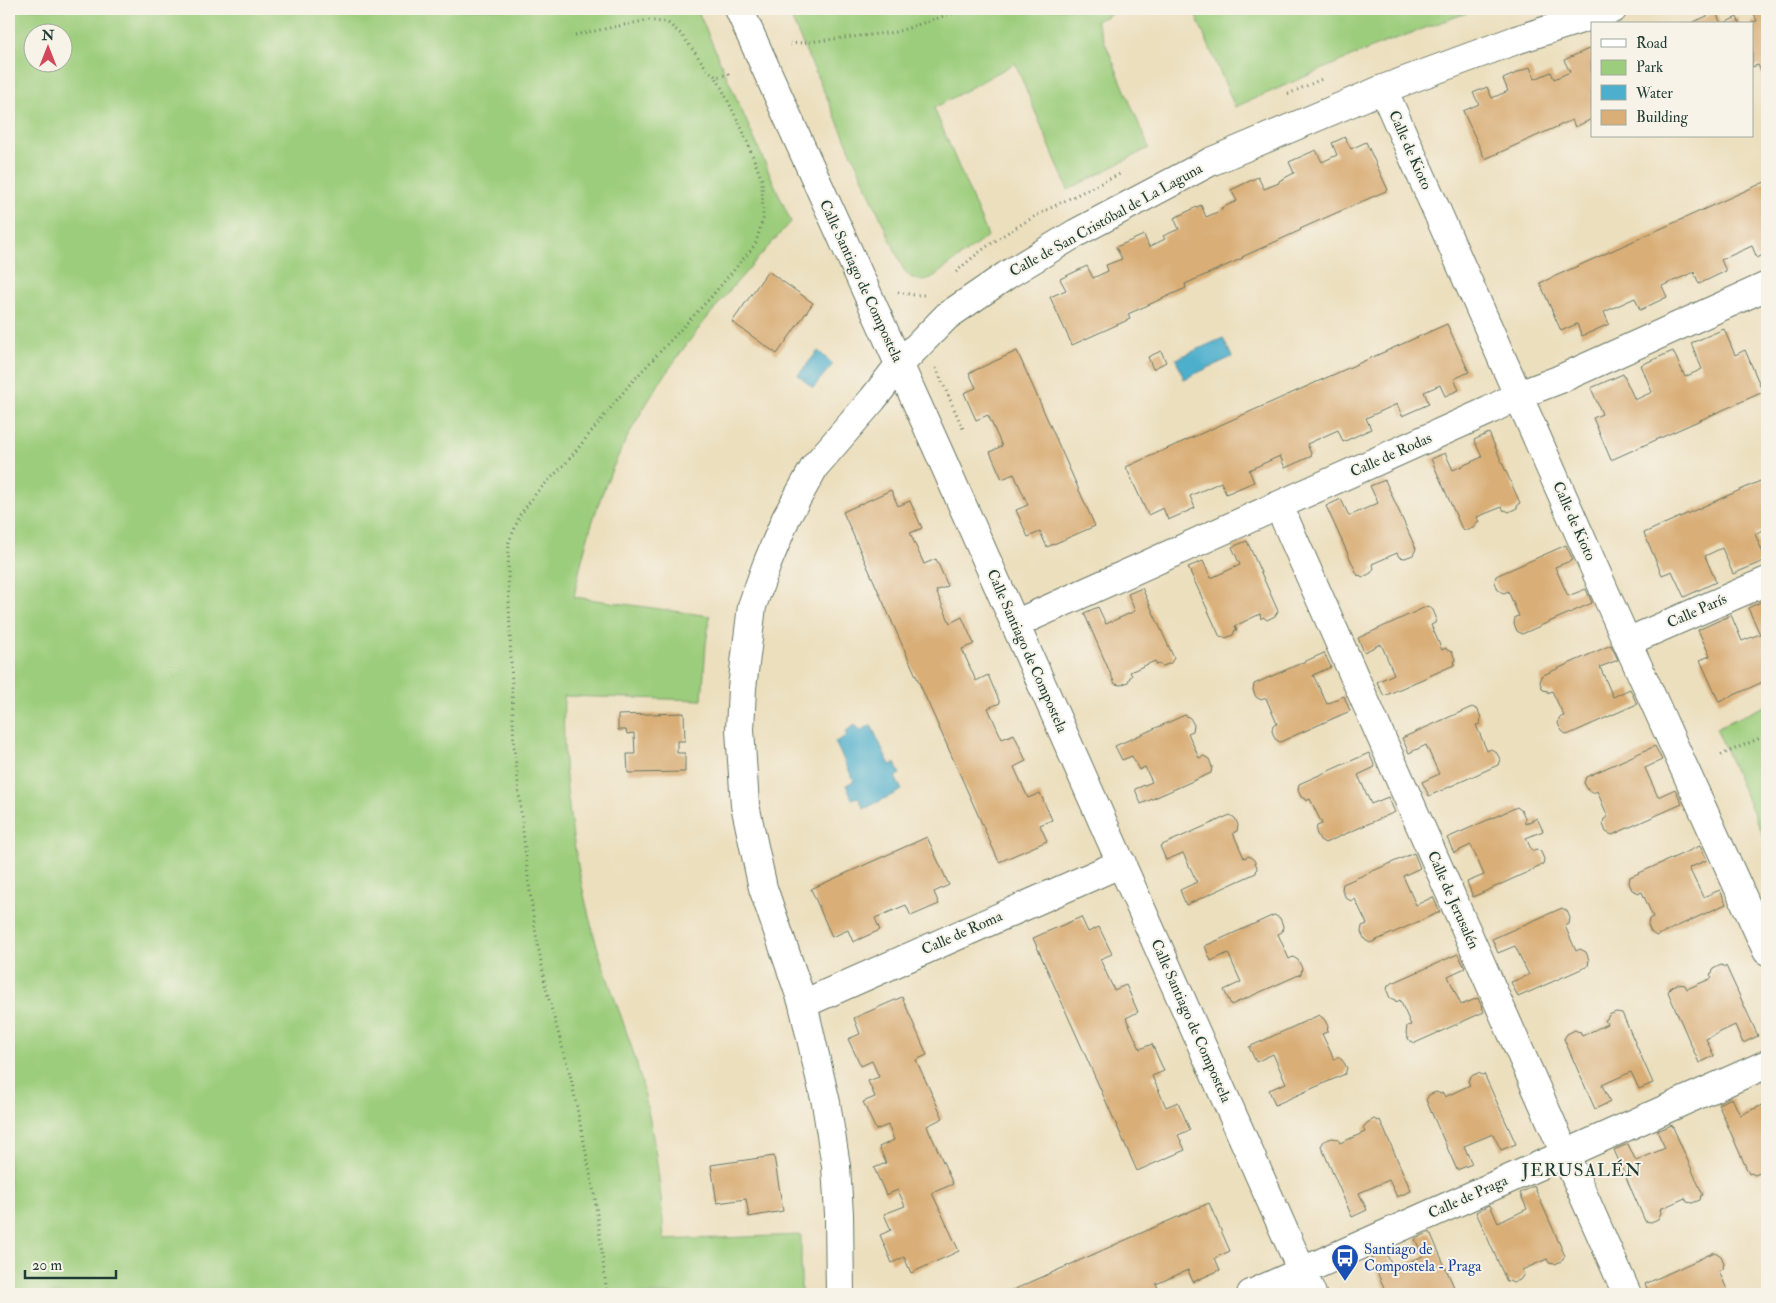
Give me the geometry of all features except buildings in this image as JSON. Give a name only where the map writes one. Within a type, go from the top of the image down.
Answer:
[{"type":"street","name":"Calle Santiago de Compostela","points":[[738,9],[900,364],[1307,1283]]},
{"type":"street","name":"Calle de San Cristóbal de La Laguna","points":[[840,1294],[840,1214],[836,1166],[826,1103],[803,1004],[763,888],[745,806],[740,730],[745,652],[752,606],[786,518],[815,466],[873,399],[900,364],[947,316],[1007,274],[1076,233],[1210,162],[1383,89],[1516,40],[1613,9]]},
{"type":"street","name":"Calle de Kioto","points":[[1383,89],[1627,642],[1767,951]]},
{"type":"street","name":"Calle de Rodas","points":[[1015,624],[1280,506],[1519,395],[1558,380],[1767,286]]},
{"type":"street","name":"Calle de Jerusalén","points":[[1280,506],[1627,1294]]},
{"type":"street","name":"Calle París","points":[[1627,642],[1767,581]]},
{"type":"street","name":"Calle de Roma","points":[[803,1004],[1122,863]]},
{"type":"street","name":"Calle de Praga","points":[[1251,1294],[1307,1283],[1564,1154],[1767,1064]]},
{"type":"path","points":[[790,44],[896,32],[964,9]]},
{"type":"path","points":[[575,35],[648,20],[668,23],[681,34],[707,69],[716,77],[743,131],[762,180],[763,219],[755,245],[712,297],[630,384],[566,463],[536,492],[520,515],[509,542],[508,574],[514,746],[527,869],[535,930],[546,989],[571,1078],[595,1198],[607,1294]]},
{"type":"path","points":[[716,77],[733,73]]},
{"type":"path","points":[[890,291],[914,295],[930,295]]},
{"type":"path","points":[[941,361],[936,368],[965,434]]},
{"type":"path","points":[[1721,755],[1767,735]]},
{"type":"green space","points":[[9,9],[697,9],[791,222],[722,299],[660,382],[642,412],[625,442],[601,498],[588,537],[574,597],[710,616],[702,700],[564,696],[564,755],[574,844],[586,903],[603,965],[632,1048],[648,1108],[661,1196],[664,1240],[801,1235],[801,1294],[9,1294]]},
{"type":"green space","points":[[787,9],[1122,9],[1096,21],[1149,148],[1068,190],[1015,63],[934,108],[988,236],[933,277],[924,280],[912,278],[903,268]]},
{"type":"green space","points":[[1193,9],[1477,9],[1376,46],[1235,107]]},
{"type":"green space","points":[[1767,705],[1767,844],[1716,728]]},
{"type":"water","points":[[1223,338],[1232,357],[1184,379],[1176,359]]},
{"type":"water","points":[[818,351],[833,364],[813,388],[798,375]]},
{"type":"water","points":[[854,725],[861,730],[871,725],[890,765],[895,763],[900,774],[895,777],[902,790],[864,809],[858,797],[852,799],[846,785],[854,781],[835,742],[847,736],[845,732]]},
{"type":"place","name":"Santiago de Compostela - Praga","points":[[1345,1282]]},
{"type":"district","name":"JERUSALÉN","points":[[1582,1170]]}]
